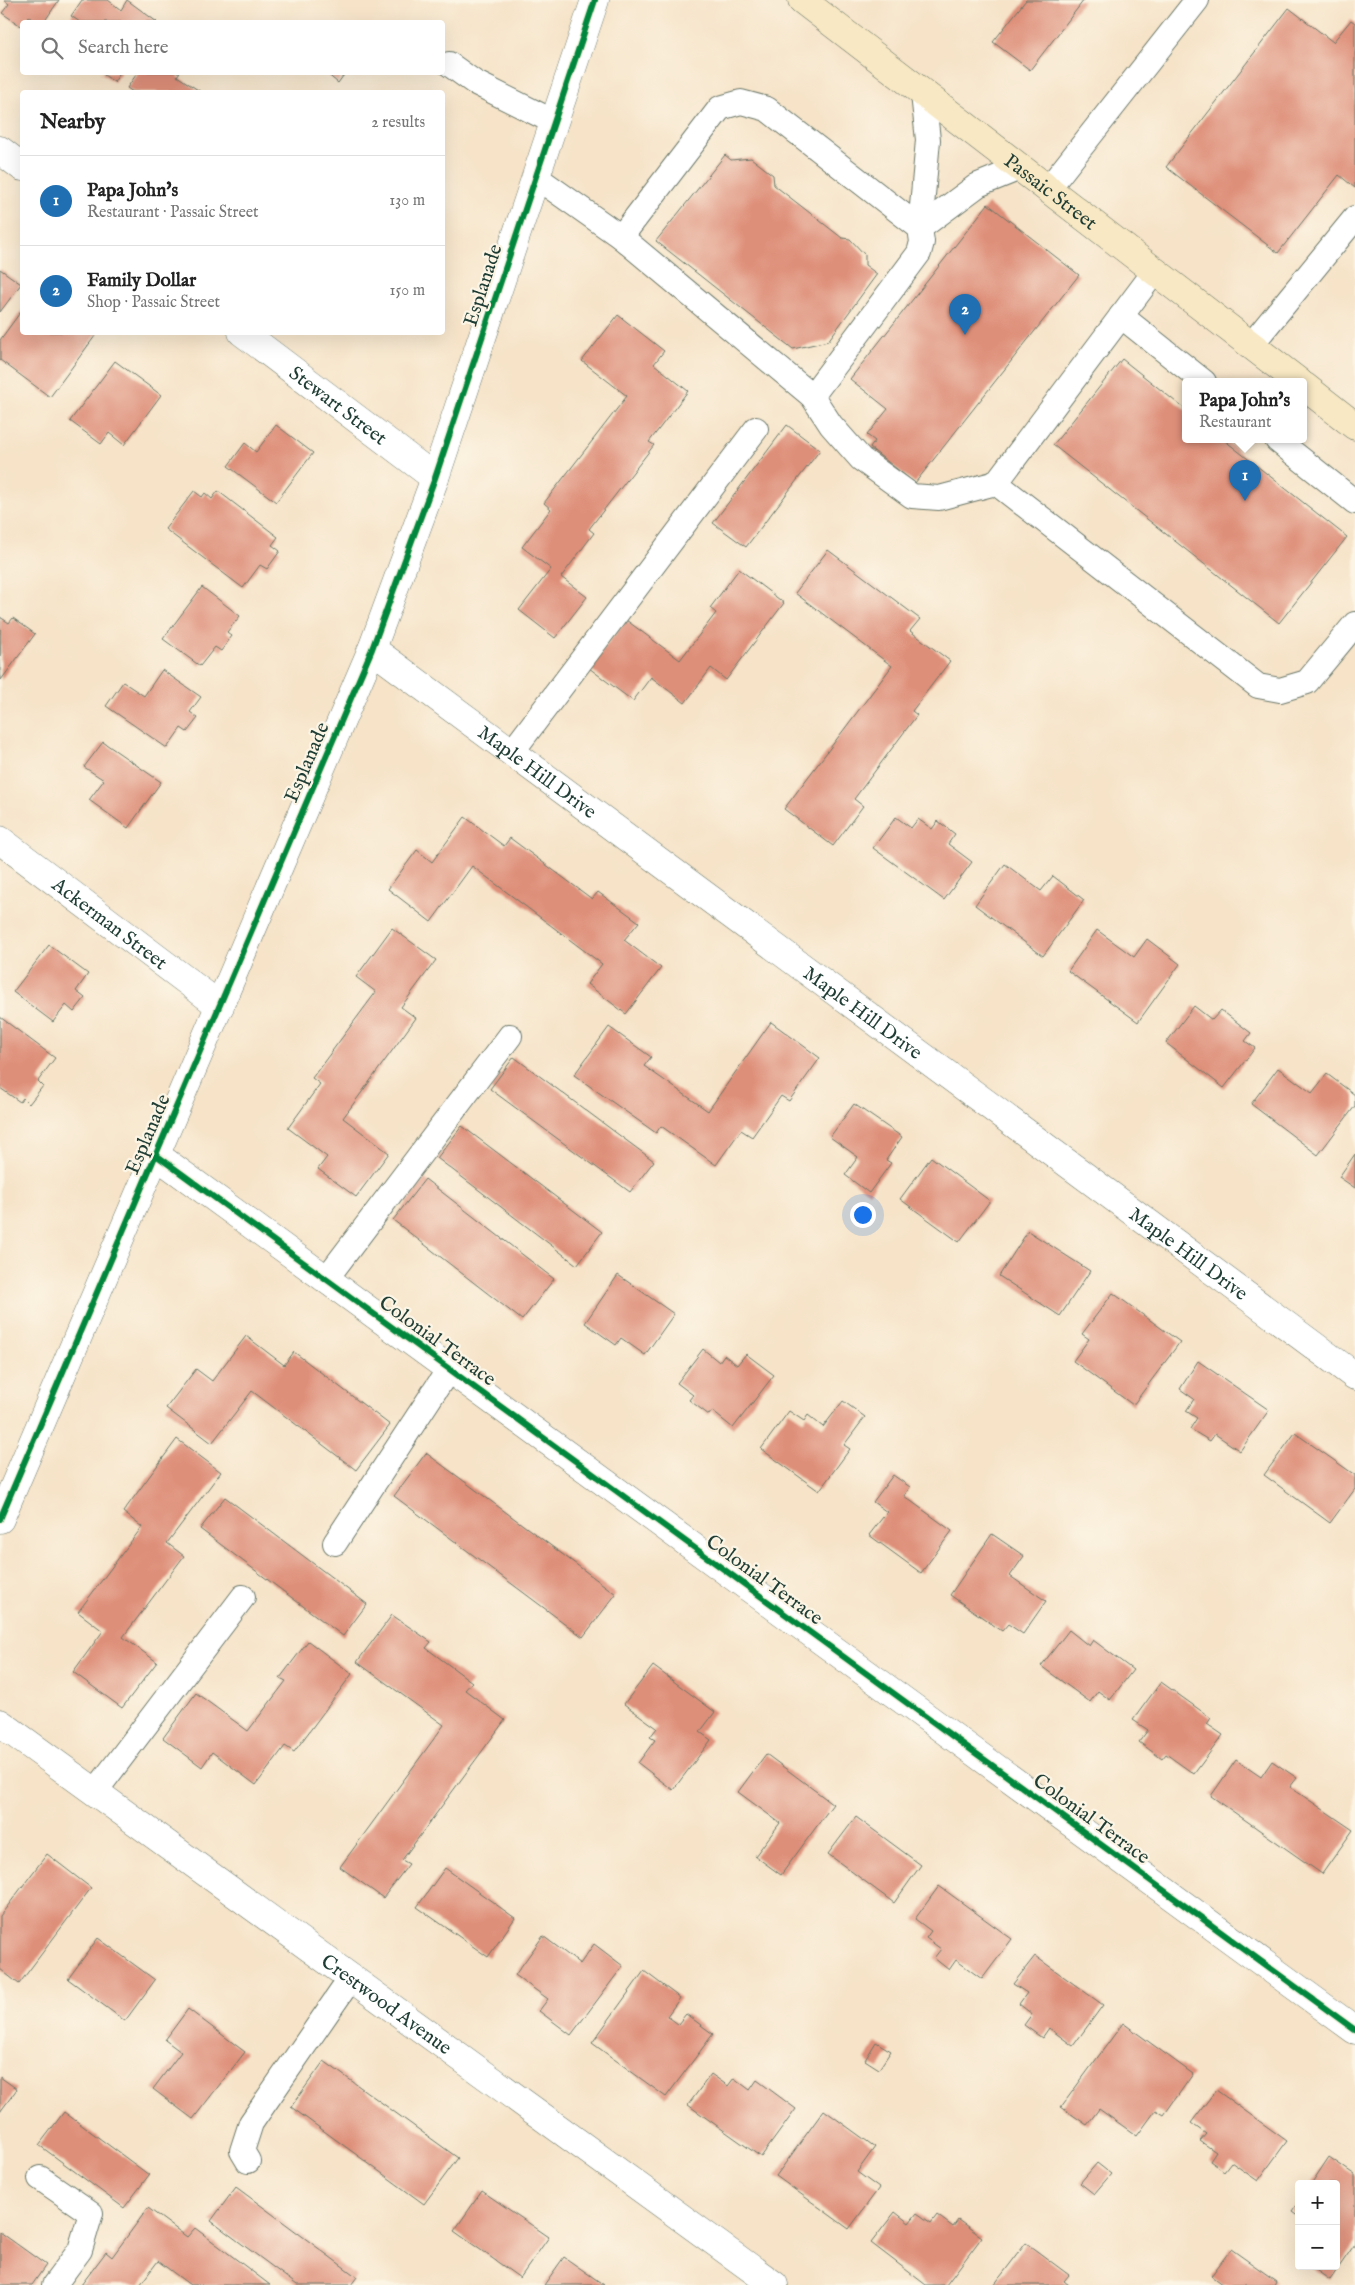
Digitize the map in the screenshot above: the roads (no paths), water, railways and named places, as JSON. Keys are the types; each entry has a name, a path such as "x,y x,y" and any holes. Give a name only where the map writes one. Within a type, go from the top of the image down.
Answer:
{"main road":[{"name":"Passaic Street","path":"802,0 1293,378"},
{"path":"1307,388 1355,426"}],"street":[{"name":"Esplanade","path":"0,1519 372,648 435,478 595,0"},
{"path":"0,150 20,165"},
{"name":"Stewart Street","path":"246,335 435,478"},
{"name":"Maple Hill Drive","path":"372,648 1355,1376"},
{"name":"Ackerman Street","path":"0,840 220,1006"},
{"name":"Colonial Terrace","path":"156,1155 1355,2030"},
{"name":"Crestwood Avenue","path":"0,1723 774,2285"}],"lane":[{"path":"1048,190 1197,0"},
{"path":"449,64 474,82 554,122"},
{"path":"812,396 919,254 922,242 920,228 928,140 924,94"},
{"path":"621,237 720,108 742,102 767,109 920,228"},
{"path":"920,228 978,186 1020,168"},
{"path":"536,177 621,237 812,396 831,425 861,459 912,496 939,498 996,483 1155,271"},
{"path":"1250,345 1355,218"},
{"path":"1121,316 1199,378"},
{"path":"512,752 756,429"},
{"path":"1281,443 1355,502"},
{"path":"996,483 1258,686 1280,690 1307,682 1355,624"},
{"path":"326,1279 510,1036"},
{"path":"335,1542 449,1369"},
{"path":"96,1792 242,1597"},
{"path":"248,2162 242,2152 251,2123 351,1978"},
{"path":"40,2178 91,2213 80,2250 54,2285"}],"place":[{"name":"Family Dollar","path":"965,335"},
{"name":"Papa John's","path":"1245,501"}]}
